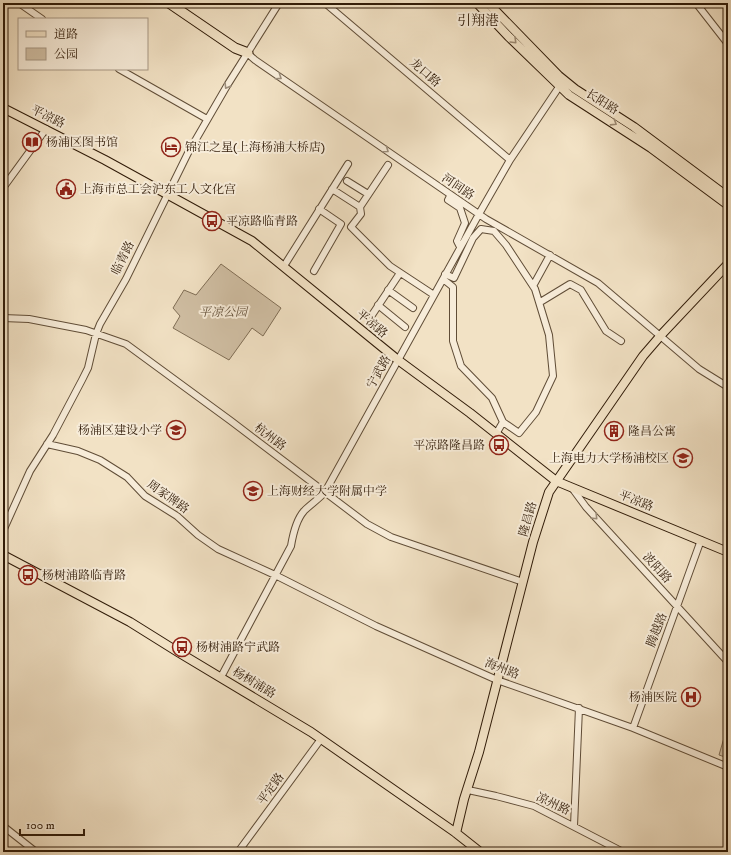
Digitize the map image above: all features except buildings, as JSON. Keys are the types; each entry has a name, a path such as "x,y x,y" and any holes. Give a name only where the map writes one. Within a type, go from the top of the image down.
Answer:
{"highway":[{"path":"169,3 235,48 248,53"}],"main road":[{"name":"长阳路","path":"477,3 562,83 634,127 728,197"},
{"name":"长阳路","path":"488,3 582,104 651,148 728,205"},
{"name":"平凉路","path":"3,108 252,241 398,360 470,413 556,481 728,552"},
{"name":"隆昌路","path":"456,833 464,799 479,752 533,542 548,495 556,481 643,356 728,264"},
{"name":"杨树浦路","path":"3,555 130,622 321,739 456,833 480,852"}],"street":[{"path":"19,3 41,18"},
{"name":"河间路","path":"176,3 450,196 486,219 598,283 699,369 728,387"},
{"name":"临青路","path":"3,531 30,471 47,444 82,380 89,364 96,334 168,195 188,153 207,119 279,3"},
{"name":"龙口路","path":"325,3 510,160"},
{"path":"696,3 728,44"},
{"path":"121,70 207,119"},
{"name":"宁武路","path":"221,677 290,546 299,518 304,511 325,492 460,247 510,160 562,83"},
{"path":"3,188 46,130"},
{"path":"284,266 348,164"},
{"path":"388,165 360,207 361,214 351,227 390,266 434,295"},
{"path":"347,180 368,194"},
{"path":"332,189 360,207"},
{"path":"450,196 448,200 460,208 465,222 457,241 460,247"},
{"path":"314,271 341,224 319,209"},
{"path":"481,229 494,231 506,244 533,286 549,335 554,376 536,412 520,433 503,422 492,398 461,366 453,341 453,287 444,276 454,278 473,238 481,229"},
{"path":"533,286 550,255"},
{"path":"372,315 400,273"},
{"path":"542,301 570,284 582,290 606,331 621,341"},
{"path":"388,290 413,308"},
{"path":"378,305 405,327"},
{"name":"杭州路","path":"3,318 29,318 86,330 126,344 367,524 392,537 523,582"},
{"path":"496,434 503,422"},
{"name":"周家牌路","path":"47,444 78,451 100,460 127,477 145,496 177,516 198,535 218,549 275,575"},
{"name":"波阳路","path":"570,487 586,507 728,662"},
{"name":"腾越路","path":"634,728 701,540"},
{"name":"海州路","path":"275,575 370,623 497,680 634,728 728,766"},
{"path":"574,826 579,708"},
{"name":"平定路","path":"238,852 321,739"},
{"name":"凉州路","path":"468,790 527,804 574,826 623,852"},
{"path":"3,826 36,852"}],"green space":[{"name":"平凉公园","path":"221,264 281,308 263,336 252,328 229,360 173,328 180,316 173,308 184,290 196,295"},
{"path":"728,724 728,758 719,755"}],"place":[{"name":"杨浦区图书馆","path":"32,142"},
{"name":"锦江之星(上海杨浦大桥店)","path":"171,147"},
{"name":"上海市总工会沪东工人文化宫","path":"66,189"},
{"name":"平凉路临青路","path":"212,221"},
{"name":"杨浦区建设小学","path":"176,430"},
{"name":"隆昌公寓","path":"614,431"},
{"name":"平凉路隆昌路","path":"499,445"},
{"name":"上海电力大学杨浦校区","path":"683,458"},
{"name":"上海财经大学附属中学","path":"253,491"},
{"name":"杨树浦路临青路","path":"28,575"},
{"name":"杨树浦路宁武路","path":"182,647"},
{"name":"杨浦医院","path":"691,697"}],"district":[{"name":"引翔港","path":"478,21"}]}
